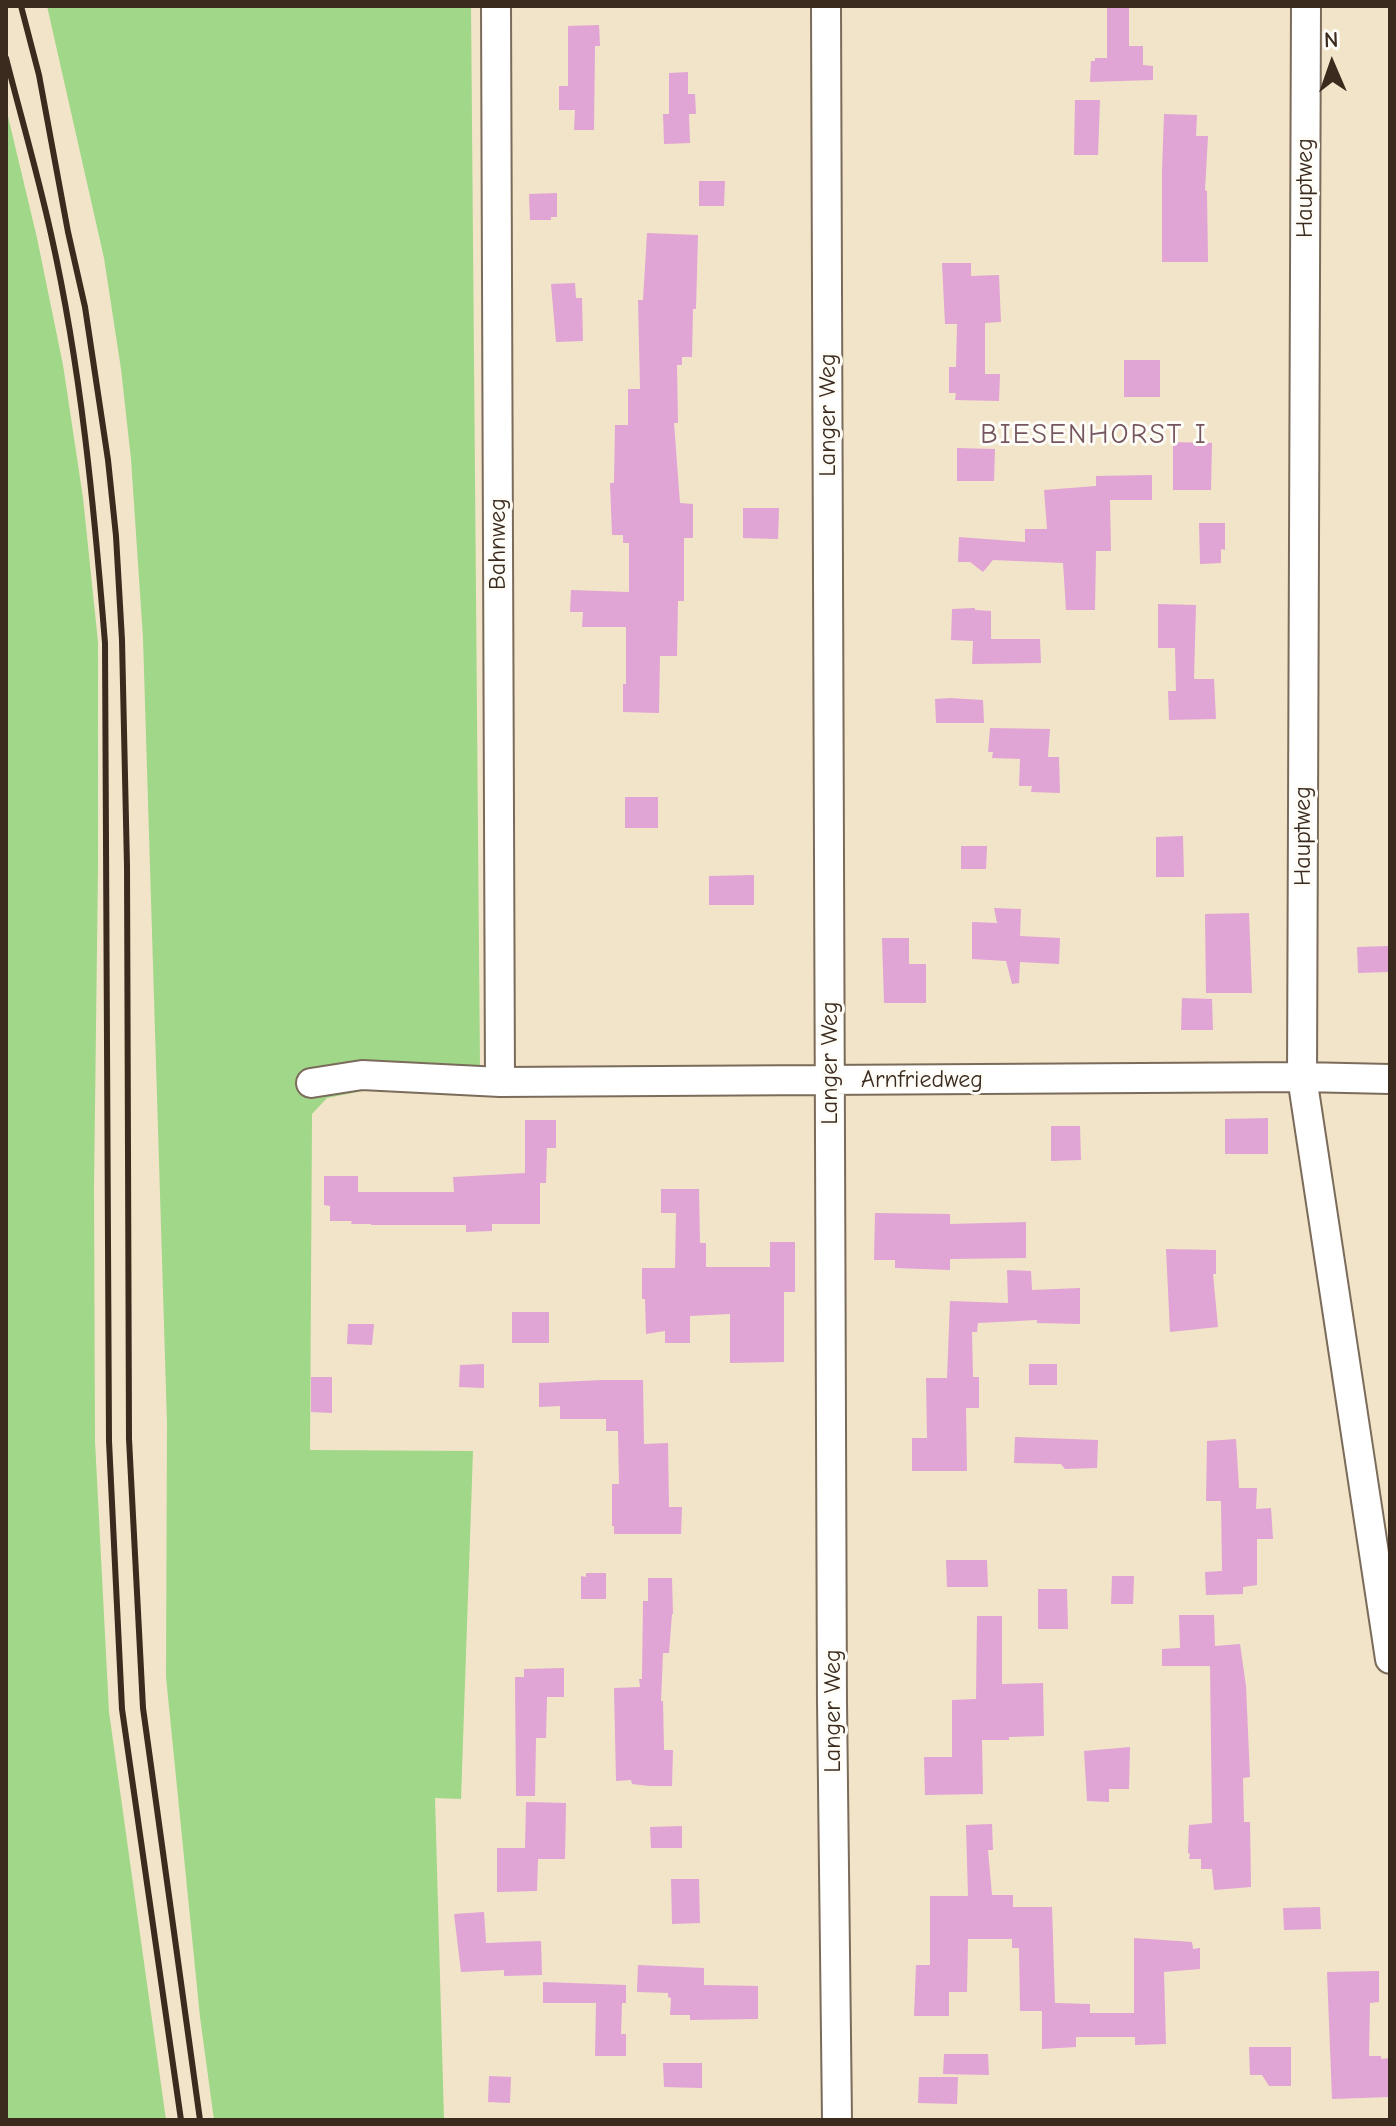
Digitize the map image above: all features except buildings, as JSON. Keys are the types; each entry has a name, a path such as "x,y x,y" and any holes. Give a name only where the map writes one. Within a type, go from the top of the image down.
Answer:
{"street":[{"name":"Bahnweg","path":"496,6 500,1082"},
{"name":"Langer Weg","path":"826,6 832,1702 837,2120"},
{"name":"Hauptweg","path":"1306,6 1302,1077 1390,1659"},
{"name":"Arnfriedweg","path":"311,1083 362,1075 500,1082 1390,1079"}],"green space":[{"path":"47,6 471,6 480,1068 327,1098 312,1114 310,1450 473,1451 461,1799 435,1798 444,2120 214,2120 200,2017 166,1677 167,1423 143,638 131,459 104,258"},
{"path":"6,108 63,365 83,498 98,642 95,1441 109,1712 166,2120 6,2120"}],"railway":[{"path":"21,6 39,75 85,307 116,536 122,640 127,866 129,1439 143,1708 200,2120"},
{"path":"6,58 46,212 71,335 101,592 105,643 109,1441 122,1709 181,2120"}],"district":[{"name":"BIESENHORST I","path":"1094,435"}]}
